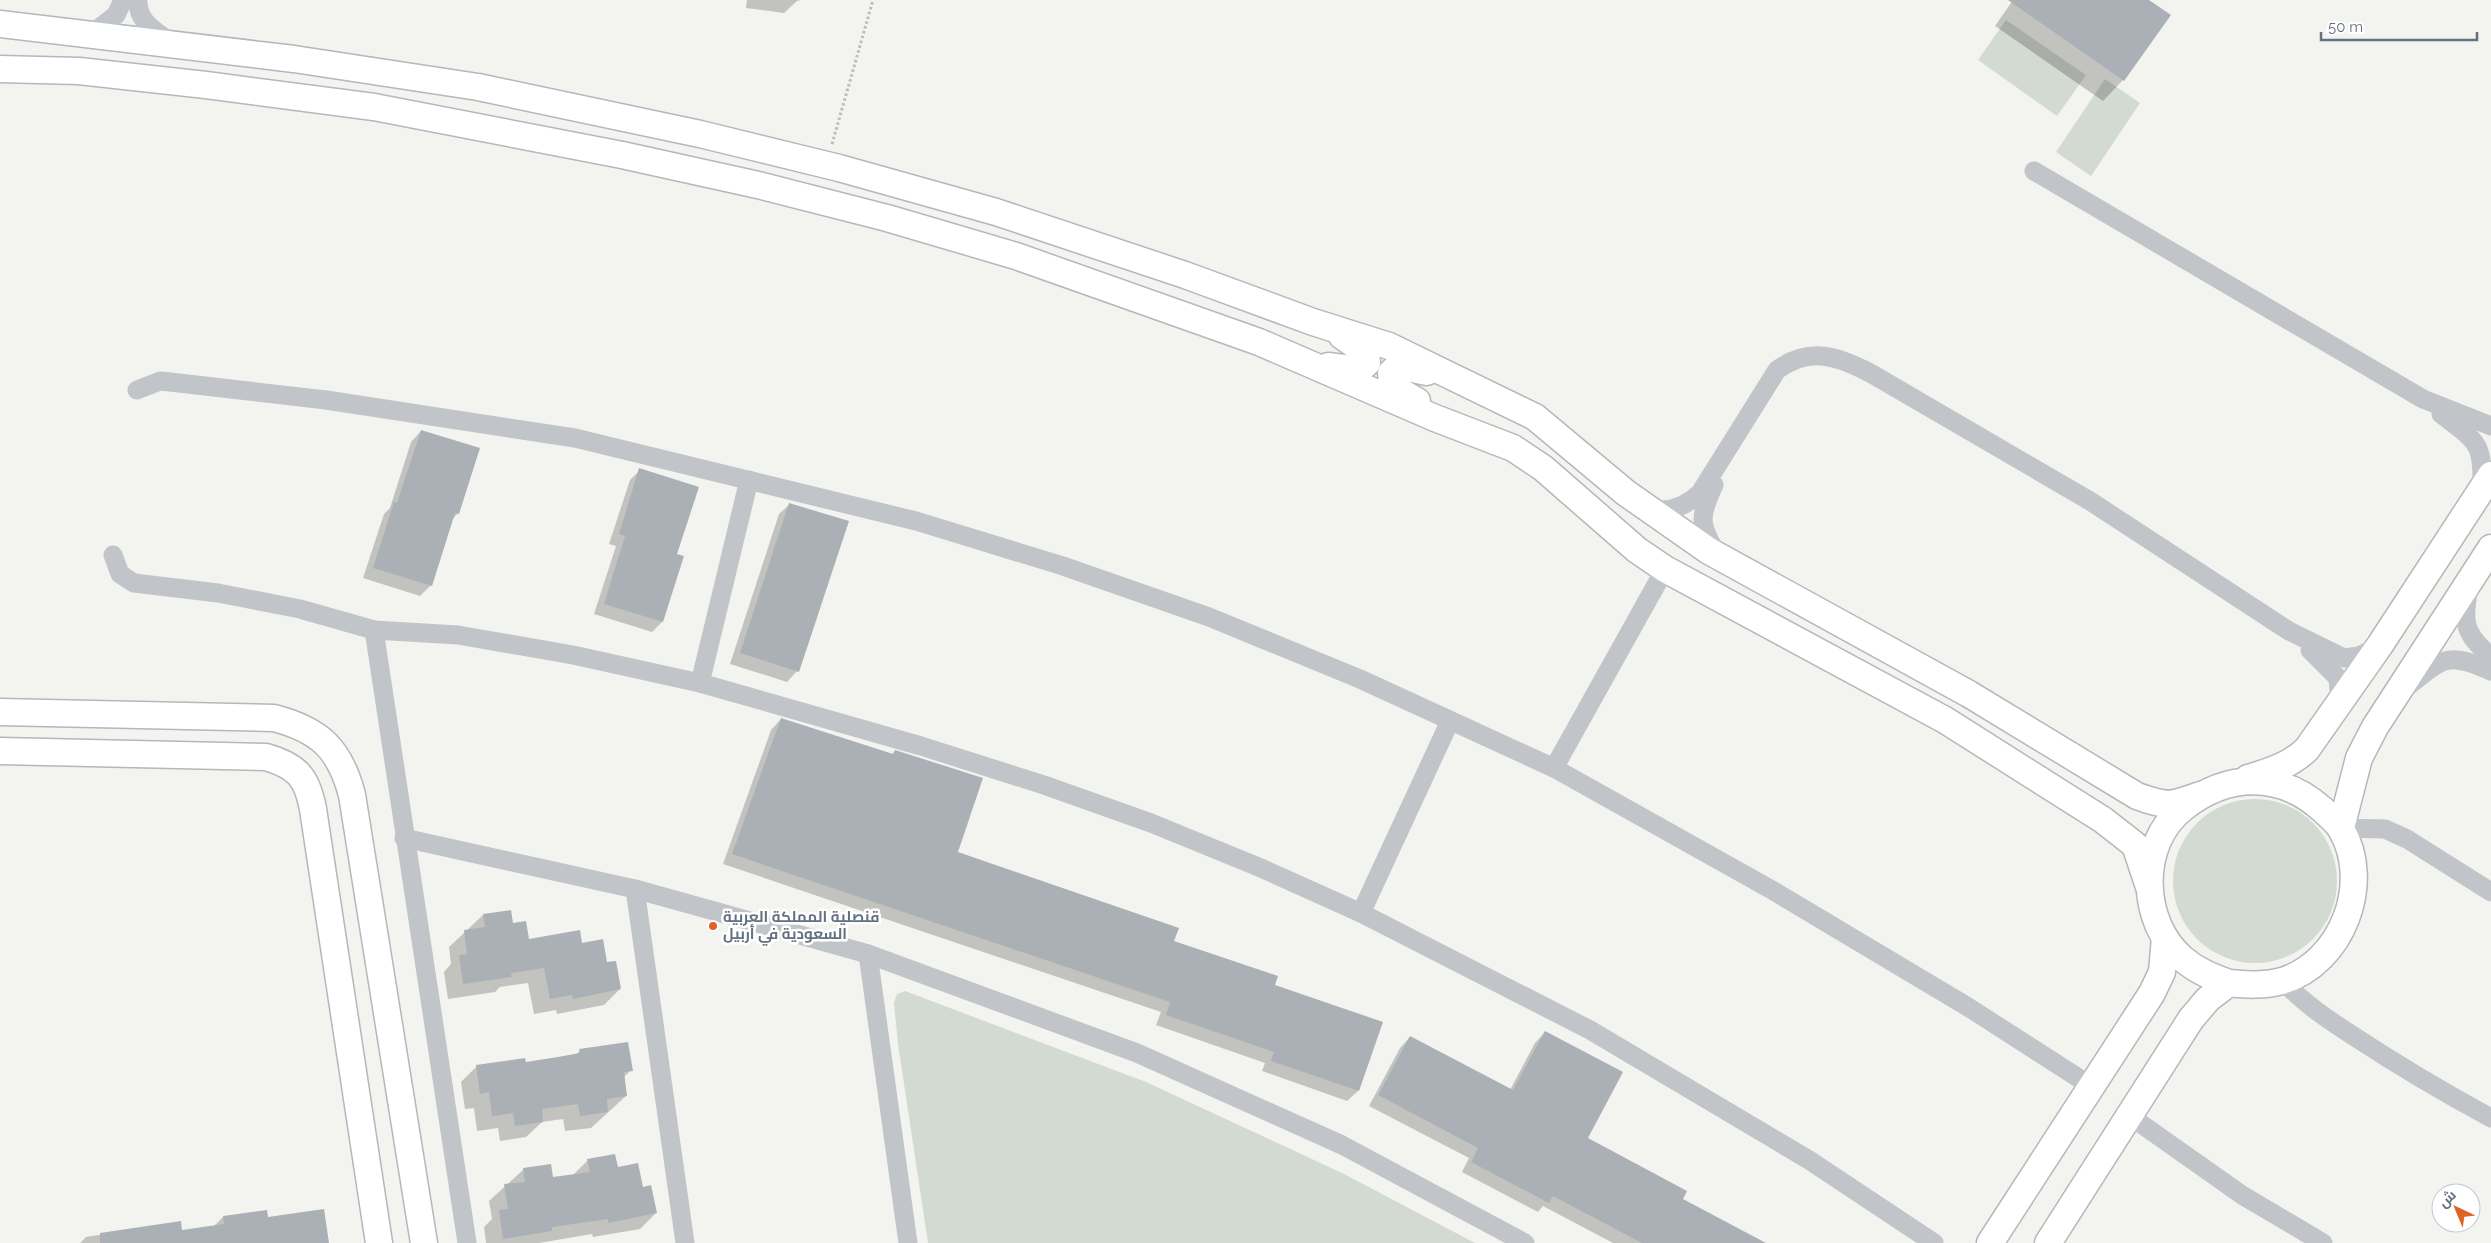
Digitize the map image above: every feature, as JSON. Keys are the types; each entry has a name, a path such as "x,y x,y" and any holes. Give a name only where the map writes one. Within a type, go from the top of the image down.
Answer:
{"street":[{"path":"89,36 116,15 123,0"},
{"path":"138,0 138,8 145,23 173,44"},
{"path":"0,24 294,59 478,87 645,121 826,164 1031,223 1325,326 1389,346 1476,387 1535,418 1644,507 1720,557 1969,694 2137,796 2161,805 2177,803 2227,784 2258,775 2298,758 2307,749 2380,645 2486,482 2480,452 2476,441 2423,399 2034,171"},
{"path":"0,29 29,28"},
{"path":"7,68 79,71 374,107 622,155 758,185 887,218 1016,256 1191,316 1513,448 1543,468 1637,550 1665,569 1945,720 2103,820 2135,845 2149,887 2154,913 2165,938 2182,959 2197,969 2229,984 2256,985 2283,980 2308,968 2330,949 2345,925 2353,898 2353,870 2349,846 2341,828 2310,799 2284,786 2255,781 2227,784"},
{"path":"1305,362 1358,370 1366,363 1366,353 1325,326"},
{"path":"1644,507 1665,510 1684,506 1700,492 1777,370 1789,361 1808,354 1848,361 2090,501 2289,631 2344,658 2359,656 2380,645"},
{"path":"1461,428 1396,388 1391,379 1391,373 1398,366 1404,366 1476,387"},
{"path":"137,390 160,381 326,400 575,438 916,521 1063,566 1209,617 1360,679 1554,768 1772,890 1968,1007 2091,1086"},
{"path":"2423,399 2491,426"},
{"path":"1720,557 1706,537 1702,523 1702,514 1734,440"},
{"path":"700,683 749,480"},
{"path":"2341,828 2359,758 2375,727 2491,548"},
{"path":"113,555 120,574 134,583 218,593 300,608 374,630 468,637 573,655 700,683 921,746 1044,784 1152,823 1261,868 1361,913 1590,1030 1801,1155 1934,1243"},
{"path":"1554,768 1665,569"},
{"path":"2472,578 2465,619 2467,630 2473,640 2491,657"},
{"path":"374,630 404,838 467,1243"},
{"path":"2289,631 2335,673 2339,683 2340,703"},
{"path":"2394,697 2433,667 2447,660 2464,659 2491,671"},
{"path":"0,712 274,718 291,722 310,732 334,753 345,770 352,795 424,1243"},
{"path":"1361,913 1450,721"},
{"path":"0,751 266,757 285,763 297,771 306,783 314,809 379,1243"},
{"path":"2149,887 2152,859 2162,834 2178,812 2200,795"},
{"path":"2341,828 2385,829 2407,839 2491,892"},
{"path":"404,838 635,889 868,954 1146,1057 1342,1145 1525,1243"},
{"path":"635,889 685,1243"},
{"path":"1990,1243 2152,993 2162,972 2165,938"},
{"path":"868,954 908,1243"},
{"path":"2283,980 2300,999 2320,1014 2432,1086 2491,1118"},
{"path":"2048,1243 2191,1019 2208,999 2229,984"},
{"path":"2130,1116 2242,1195 2324,1243"}],"path":[{"path":"826,164 873,0"}],"shaded area":[{"path":"2006,20 2086,75 2057,116 1978,60"},
{"path":"2105,79 2140,103 2091,176 2056,152"},
{"path":"2255,799 2279,803 2300,813 2313,823 2323,836 2333,857 2337,881 2333,905 2323,926 2313,939 2300,949 2279,959 2255,963 2231,959 2210,949 2197,939 2187,926 2177,905 2173,881 2177,857 2187,836 2197,823 2210,813 2231,803"},
{"path":"905,991 1146,1082 1344,1174 1475,1243 928,1243 898,1044 894,1003 897,994"}],"building":[{"path":"2008,0 2149,0 2171,15 2124,81"},
{"path":"421,430 480,448 459,514 455,513 432,586 373,568 394,502 397,503"},
{"path":"639,468 699,487 677,554 684,556 663,622 604,604 625,536 619,534"},
{"path":"789,503 849,521 799,672 740,653"},
{"path":"781,718 893,754 895,750 983,778 958,852 1179,928 1174,941 1278,976 1275,985 1383,1022 1359,1091 1271,1061 1274,1052 1166,1015 1170,1002 732,854"},
{"path":"511,910 513,923 526,921 529,939 580,930 582,943 603,939 607,962 616,961 621,989 573,999 572,995 550,999 544,968 511,973 512,977 463,984 459,955 467,954 464,930 485,927 483,914"},
{"path":"1545,1031 1623,1072 1588,1138 1687,1191 1683,1199 1766,1243 1642,1243 1553,1196 1549,1203 1471,1162 1478,1148 1378,1095 1410,1036 1513,1090"},
{"path":"628,1042 633,1071 624,1072 627,1096 607,1099 608,1112 580,1116 578,1104 542,1109 543,1122 515,1126 513,1113 492,1116 489,1092 480,1094 476,1065 525,1058 526,1062 580,1053 579,1049"},
{"path":"615,1154 618,1167 638,1163 643,1187 651,1185 657,1213 608,1223 608,1219 552,1227 552,1231 503,1239 499,1210 508,1209 504,1184 525,1182 523,1168 551,1164 553,1177 590,1172 587,1159"},
{"path":"324,1209 329,1243 100,1243 100,1233 181,1221 182,1230 224,1224 223,1216 267,1210 268,1217"}],"place":[{"name":"قنصلية المملكة العربية السعودية في أربيل","path":"713,926"}]}
